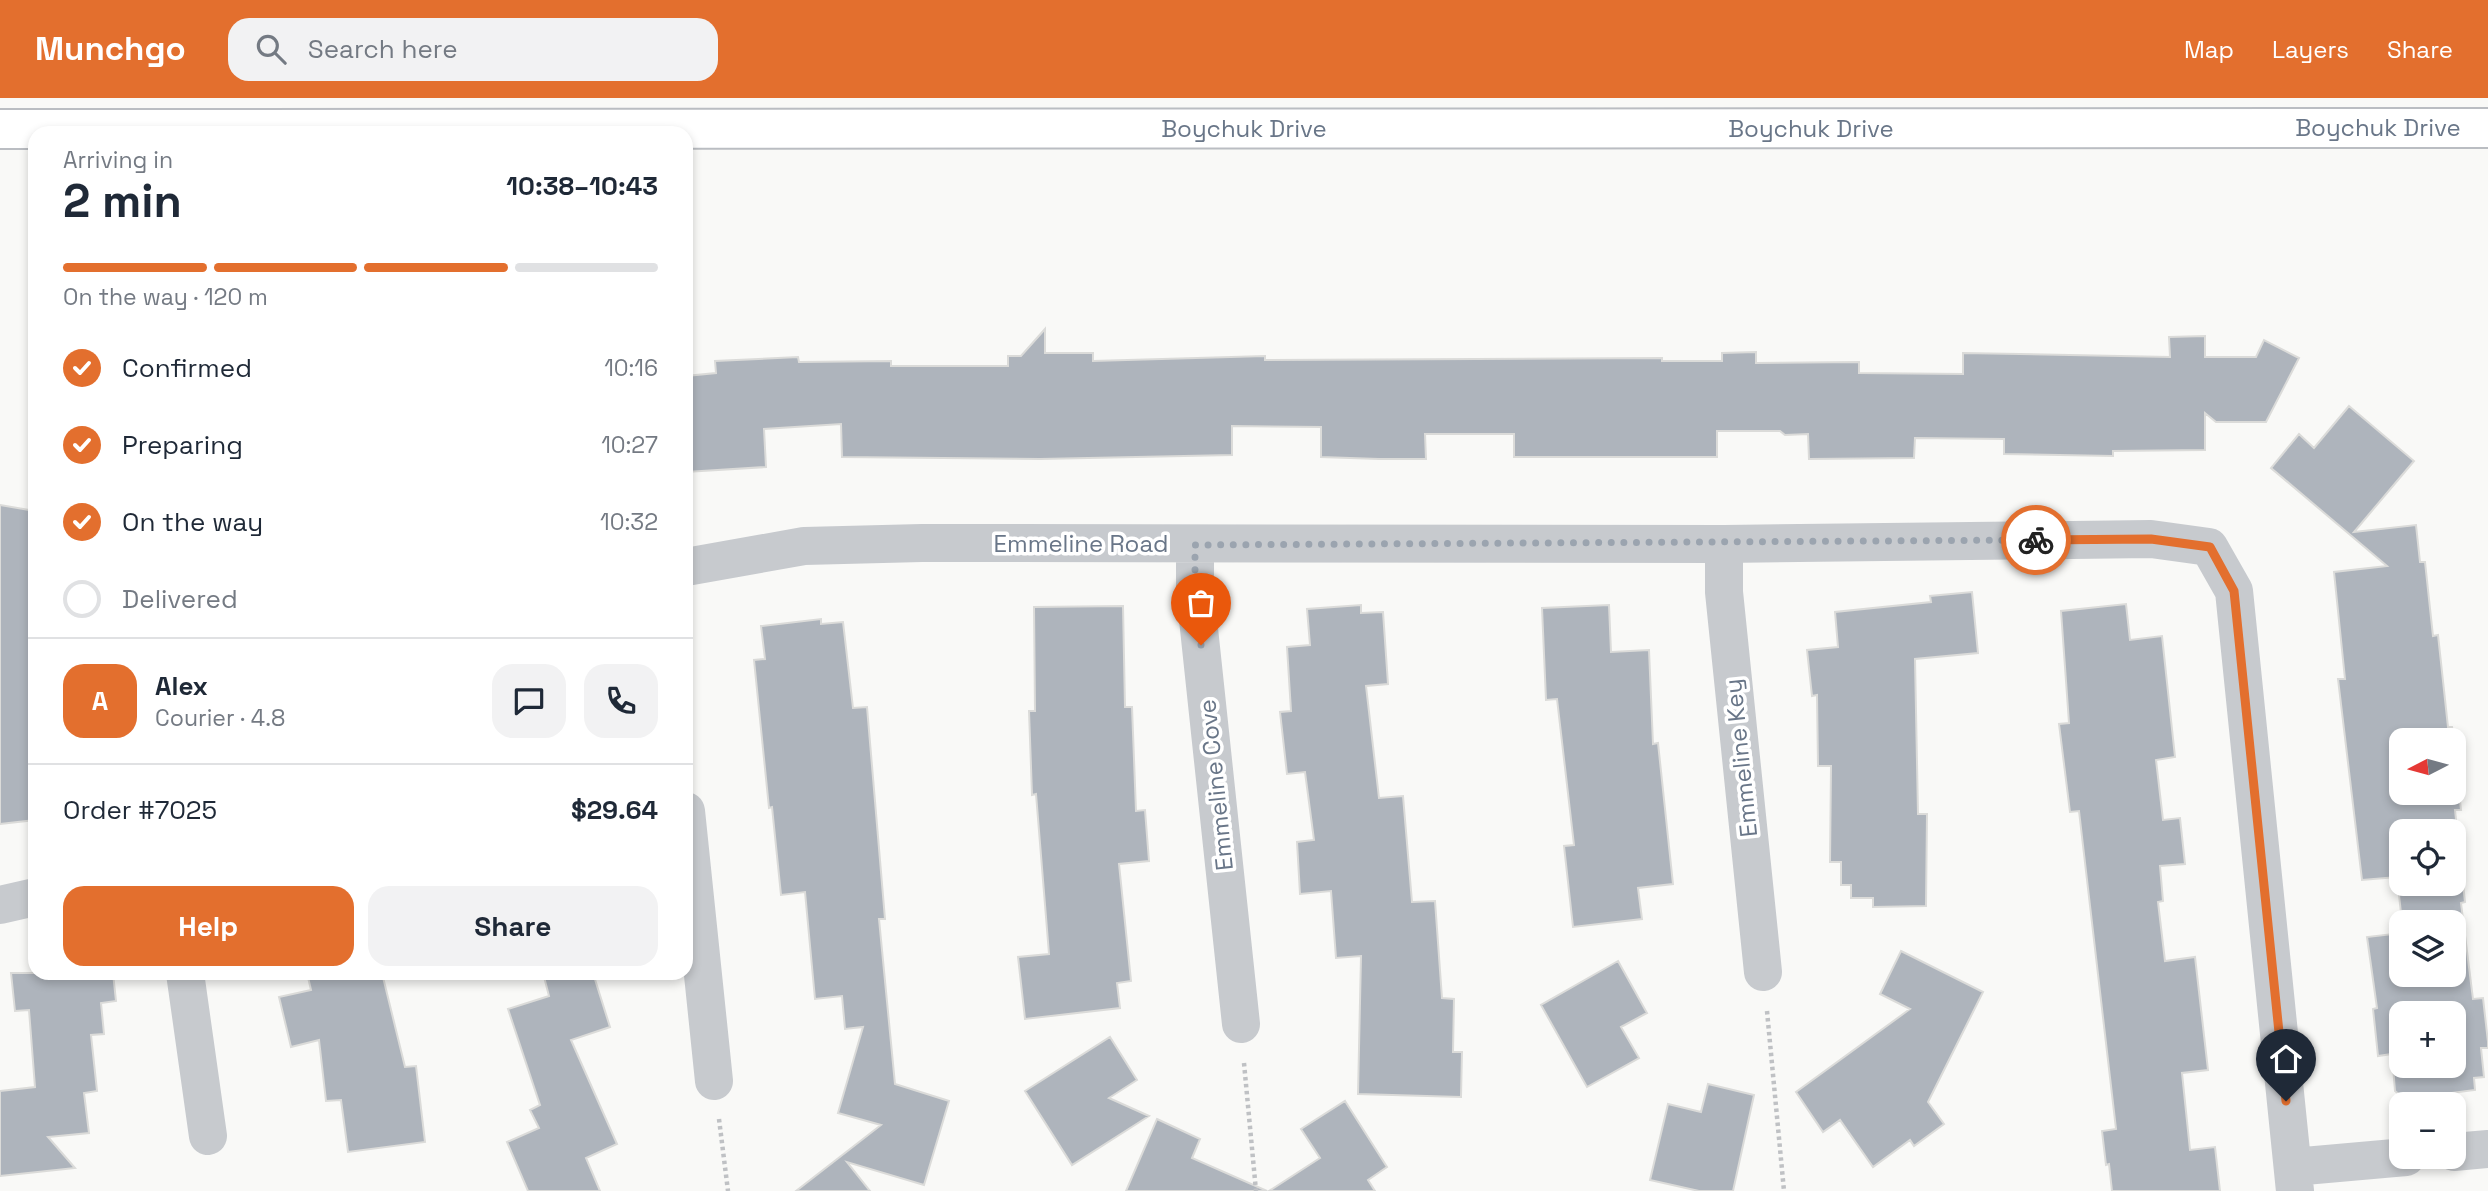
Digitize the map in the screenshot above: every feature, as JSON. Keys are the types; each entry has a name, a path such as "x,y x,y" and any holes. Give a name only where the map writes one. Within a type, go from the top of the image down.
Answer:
{"main road":[{"name":"Boychuk Drive","path":"693,129 2488,128"},
{"name":"Boychuk Drive","path":"0,129 28,129"}],"street":[{"name":"Emmeline Road","path":"693,567 804,546 1724,544 2151,539 2210,547 2234,591 2294,1179"},
{"name":"Emmeline Key","path":"1724,544 1724,592 1763,972"},
{"name":"Emmeline Cove","path":"1195,545 1195,591 1241,1024"},
{"path":"693,879 714,1082"},
{"path":"0,905 28,899"},
{"path":"186,980 208,1136"},
{"path":"2466,1151 2488,1149"},
{"path":"2294,1179 2389,1160"}],"path":[{"path":"1771,1048 1784,1191"},
{"path":"1248,1103 1256,1191"},
{"path":"725,1159 728,1191"}],"building":[{"path":"1045,329 1045,353 1093,353 1093,361 1265,356 1265,360 1662,358 1662,361 1722,361 1722,353 1756,352 1756,363 1859,362 1859,373 1963,374 1963,353 2170,357 2169,337 2205,336 2205,357 2256,357 2264,340 2299,358 2266,422 2216,422 2205,413 2205,450 2113,451 2113,456 2004,454 2004,439 1915,438 1914,458 1809,459 1808,434 1717,431 1717,457 1514,457 1514,434 1425,434 1426,459 1379,459 1321,457 1321,427 1232,426 1232,455 1040,459 842,457 841,424 764,429 766,467 693,472 693,375 716,373 715,361 798,357 799,362 891,361 891,366 1008,366 1008,356 1021,356"},
{"path":"2349,406 2414,461 2354,532 2416,525 2420,562 2425,562 2433,636 2438,635 2448,727 2452,728 2389,728 2389,805 2460,805 2461,810 2455,810 2456,819 2389,819 2389,878 2362,880 2338,679 2345,679 2334,572 2387,566 2271,468 2299,434 2314,448"},
{"path":"0,505 28,510 28,821 0,824"},
{"path":"1972,592 1978,653 1915,659 1918,814 1927,814 1926,906 1873,907 1873,898 1851,898 1851,885 1841,885 1841,862 1830,862 1831,766 1818,766 1817,695 1812,696 1807,650 1838,647 1835,612 1931,602 1930,596"},
{"path":"2126,604 2130,640 2162,636 2175,757 2156,760 2163,820 2180,818 2185,864 2160,866 2163,901 2158,902 2165,961 2195,957 2208,1070 2182,1073 2190,1150 2215,1147 2220,1191 2112,1191 2109,1164 2106,1165 2102,1131 2116,1129 2079,811 2070,812 2059,724 2069,723 2061,611"},
{"path":"1361,605 1361,613 1383,612 1388,684 1366,686 1379,798 1403,796 1412,902 1435,901 1442,998 1454,999 1453,1052 1462,1052 1461,1097 1358,1094 1361,956 1336,958 1331,891 1300,894 1297,842 1314,840 1305,772 1287,774 1280,712 1291,711 1287,647 1310,645 1307,609"},
{"path":"1609,605 1611,652 1649,650 1653,744 1658,743 1673,884 1638,888 1642,919 1573,927 1564,846 1574,845 1557,699 1546,700 1542,608"},
{"path":"1123,606 1125,707 1132,707 1136,811 1145,810 1149,861 1119,864 1131,981 1117,983 1120,1008 1025,1019 1018,957 1049,954 1036,794 1032,795 1029,711 1035,711 1034,607"},
{"path":"821,619 821,624 843,622 853,708 867,707 885,919 879,919 895,1084 949,1101 924,1185 847,1162 870,1191 796,1191 881,1125 838,1113 863,1027 845,1029 842,996 815,999 805,892 781,895 772,807 769,808 754,660 765,659 761,626"},
{"path":"2399,896 2464,896 2462,910 2401,910"},
{"path":"2389,934 2389,987 2466,987 2466,943 2473,999 2483,998 2488,1042 2488,1048 2481,1048 2484,1077 2474,1078 2475,1090 2395,1091 2394,1078 2466,1078 2466,1001 2389,1001 2389,1054 2378,1056 2373,1009 2377,1008 2367,937"},
{"path":"1901,951 1983,992 1928,1102 1944,1124 1914,1146 1910,1140 1873,1167 1840,1120 1823,1132 1796,1092 1910,1009 1880,994"},
{"path":"1618,961 1647,1013 1621,1027 1639,1058 1587,1087 1541,1005"},
{"path":"11,973 28,973 28,980 114,980 116,1001 101,1003 104,1034 91,1035 97,1091 84,1093 89,1133 48,1137 75,1168 0,1176 0,1091 35,1087 29,1010 15,1011"},
{"path":"309,980 384,980 405,1067 416,1066 425,1142 348,1152 341,1100 326,1101 319,1040 291,1047 279,997 311,990"},
{"path":"545,980 595,980 610,1027 571,1040 617,1144 586,1158 600,1191 528,1191 507,1142 539,1128 530,1110 540,1105 508,1009 549,996"},
{"path":"1110,1037 1137,1080 1109,1098 1149,1116 1072,1165 1025,1091"},
{"path":"1708,1084 1754,1095 1733,1191 1699,1191 1650,1180 1668,1104 1701,1112"},
{"path":"1345,1101 1387,1167 1368,1180 1375,1191 1269,1191 1320,1158 1301,1129"},
{"path":"1157,1119 1200,1139 1192,1158 1267,1191 1126,1191"}],"way so far":[{"path":"1201,645 1195,591 1195,545 1724,544 2036,540"}],"route":[{"path":"2036,540 2151,539 2210,547 2234,591 2246,730 2286,1101"}]}
